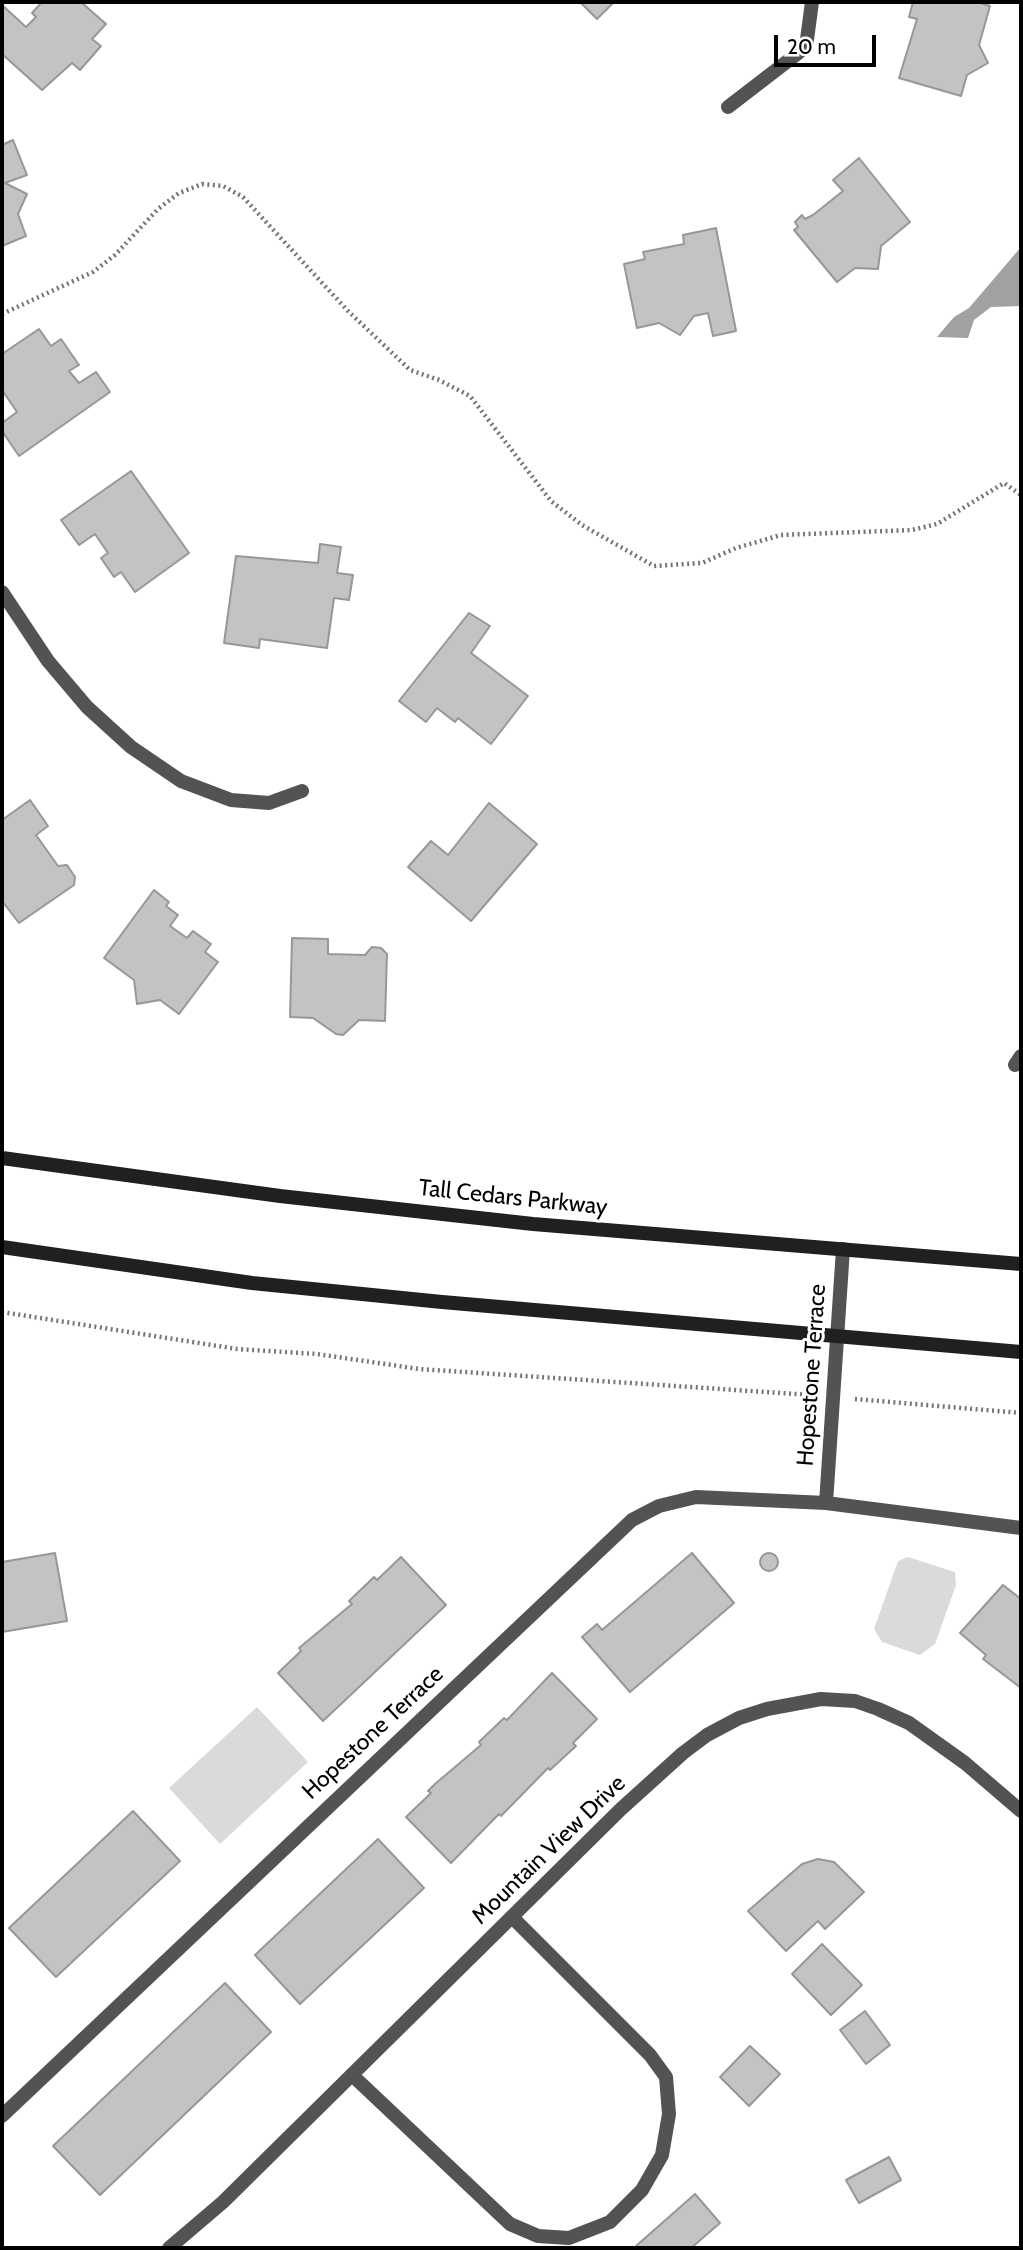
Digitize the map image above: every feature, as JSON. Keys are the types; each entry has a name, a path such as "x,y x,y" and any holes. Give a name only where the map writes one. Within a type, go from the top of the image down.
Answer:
{"main road":[{"name":"Tall Cedars Parkway","path":"2,1158 280,1196 507,1221 1021,1264"},
{"path":"2,1247 252,1283 1021,1352"}],"street":[{"path":"728,107 806,47 812,2"},
{"path":"2,592 48,661 87,707 131,747 181,781 231,800 270,803 302,792"},
{"name":"Hopestone Terrace","path":"826,1503 843,1250"},
{"name":"Hopestone Terrace","path":"2,2116 632,1520 659,1506 696,1497 826,1503 1021,1528"},
{"name":"Mountain View Drive","path":"169,2248 223,2203 512,1917 683,1753 728,1723 767,1709 821,1699 855,1701 909,1723 965,1763 1021,1811"},
{"path":"352,2075 510,2224 538,2236 569,2238 610,2222 642,2190 662,2155 669,2115 666,2077 650,2055 512,1917"}],"path":[{"path":"2,314 93,272 115,256 158,209 179,193 202,184 223,186 243,197 348,311 410,370 439,380 470,396 551,501 582,525 653,566 702,563 736,548 781,536 912,530 937,524 969,508 1004,483 1021,495"},
{"path":"2,1312 237,1349 317,1354 419,1369 833,1397 1021,1413"}],"shaded area":[{"path":"1021,247 1021,306 991,307 974,320 968,338 937,337 954,317 969,308"},
{"path":"908,1557 955,1572 956,1585 935,1644 920,1655 882,1642 874,1629 898,1561"},
{"path":"257,1707 308,1762 220,1844 169,1788"}],"building":[{"path":"42,2 81,2 106,24 92,39 101,46 80,70 72,63 42,90 2,54 2,5 26,27 36,17 32,13"},
{"path":"580,2 614,2 597,19"},
{"path":"913,2 977,2 990,6 979,45 988,63 967,75 961,96 899,78 917,19 909,17"},
{"path":"13,140 27,175 5,183 27,194 18,214 26,236 2,246 2,145"},
{"path":"859,158 910,222 881,246 878,269 855,268 837,282 794,230 798,227 795,222 802,215 805,219 813,215 843,191 833,180"},
{"path":"716,228 736,331 713,336 708,313 694,316 680,335 659,323 637,328 624,264 645,259 643,252 684,244 683,235"},
{"path":"39,329 51,346 61,339 79,365 69,371 79,383 96,372 110,392 19,456 2,431 2,423 17,412 2,390 2,354"},
{"path":"131,471 189,553 135,592 121,572 114,577 101,558 108,553 95,534 79,545 61,520"},
{"path":"320,544 341,547 337,573 353,575 349,600 334,598 327,648 260,639 259,648 224,643 236,556 318,563"},
{"path":"469,613 490,626 471,653 528,696 491,744 458,718 455,722 437,708 426,722 399,701"},
{"path":"30,800 48,826 36,835 58,866 67,865 75,877 74,885 19,923 2,901 2,820"},
{"path":"489,803 537,844 471,921 408,867 431,841 448,855"},
{"path":"154,890 169,902 166,906 178,915 170,926 187,938 193,931 211,944 205,952 218,962 179,1014 160,1000 137,1004 134,980 104,958"},
{"path":"292,938 328,939 328,954 365,955 372,947 381,948 387,954 385,1021 359,1020 343,1035 336,1034 313,1018 290,1017"},
{"path":"55,1553 67,1621 2,1632 2,1562"},
{"path":"692,1553 734,1603 630,1692 582,1637 597,1624 602,1630"},
{"path":"769,1553 775,1556 778,1562 775,1568 769,1571 763,1568 760,1562 763,1556"},
{"path":"401,1557 446,1605 323,1721 278,1673 301,1651 299,1648 352,1604 349,1601 374,1577 377,1580"},
{"path":"1003,1585 1021,1599 1021,1688 983,1659 986,1655 960,1633"},
{"path":"552,1673 597,1719 573,1743 576,1746 550,1770 548,1768 451,1863 406,1817 431,1793 428,1791 435,1784 481,1745 479,1742 504,1718 507,1720"},
{"path":"133,1811 180,1861 56,1977 9,1928"},
{"path":"378,1839 424,1888 300,2004 255,1955"},
{"path":"818,1859 834,1862 864,1892 825,1929 818,1921 786,1951 748,1911 802,1864"},
{"path":"822,1944 862,1985 831,2015 792,1974"},
{"path":"225,1983 271,2032 100,2195 53,2146"},
{"path":"865,2011 890,2045 866,2064 840,2030"},
{"path":"750,2046 780,2074 749,2106 720,2077"},
{"path":"889,2157 901,2180 859,2203 846,2180"},
{"path":"695,2194 720,2223 691,2248 636,2246"}]}
